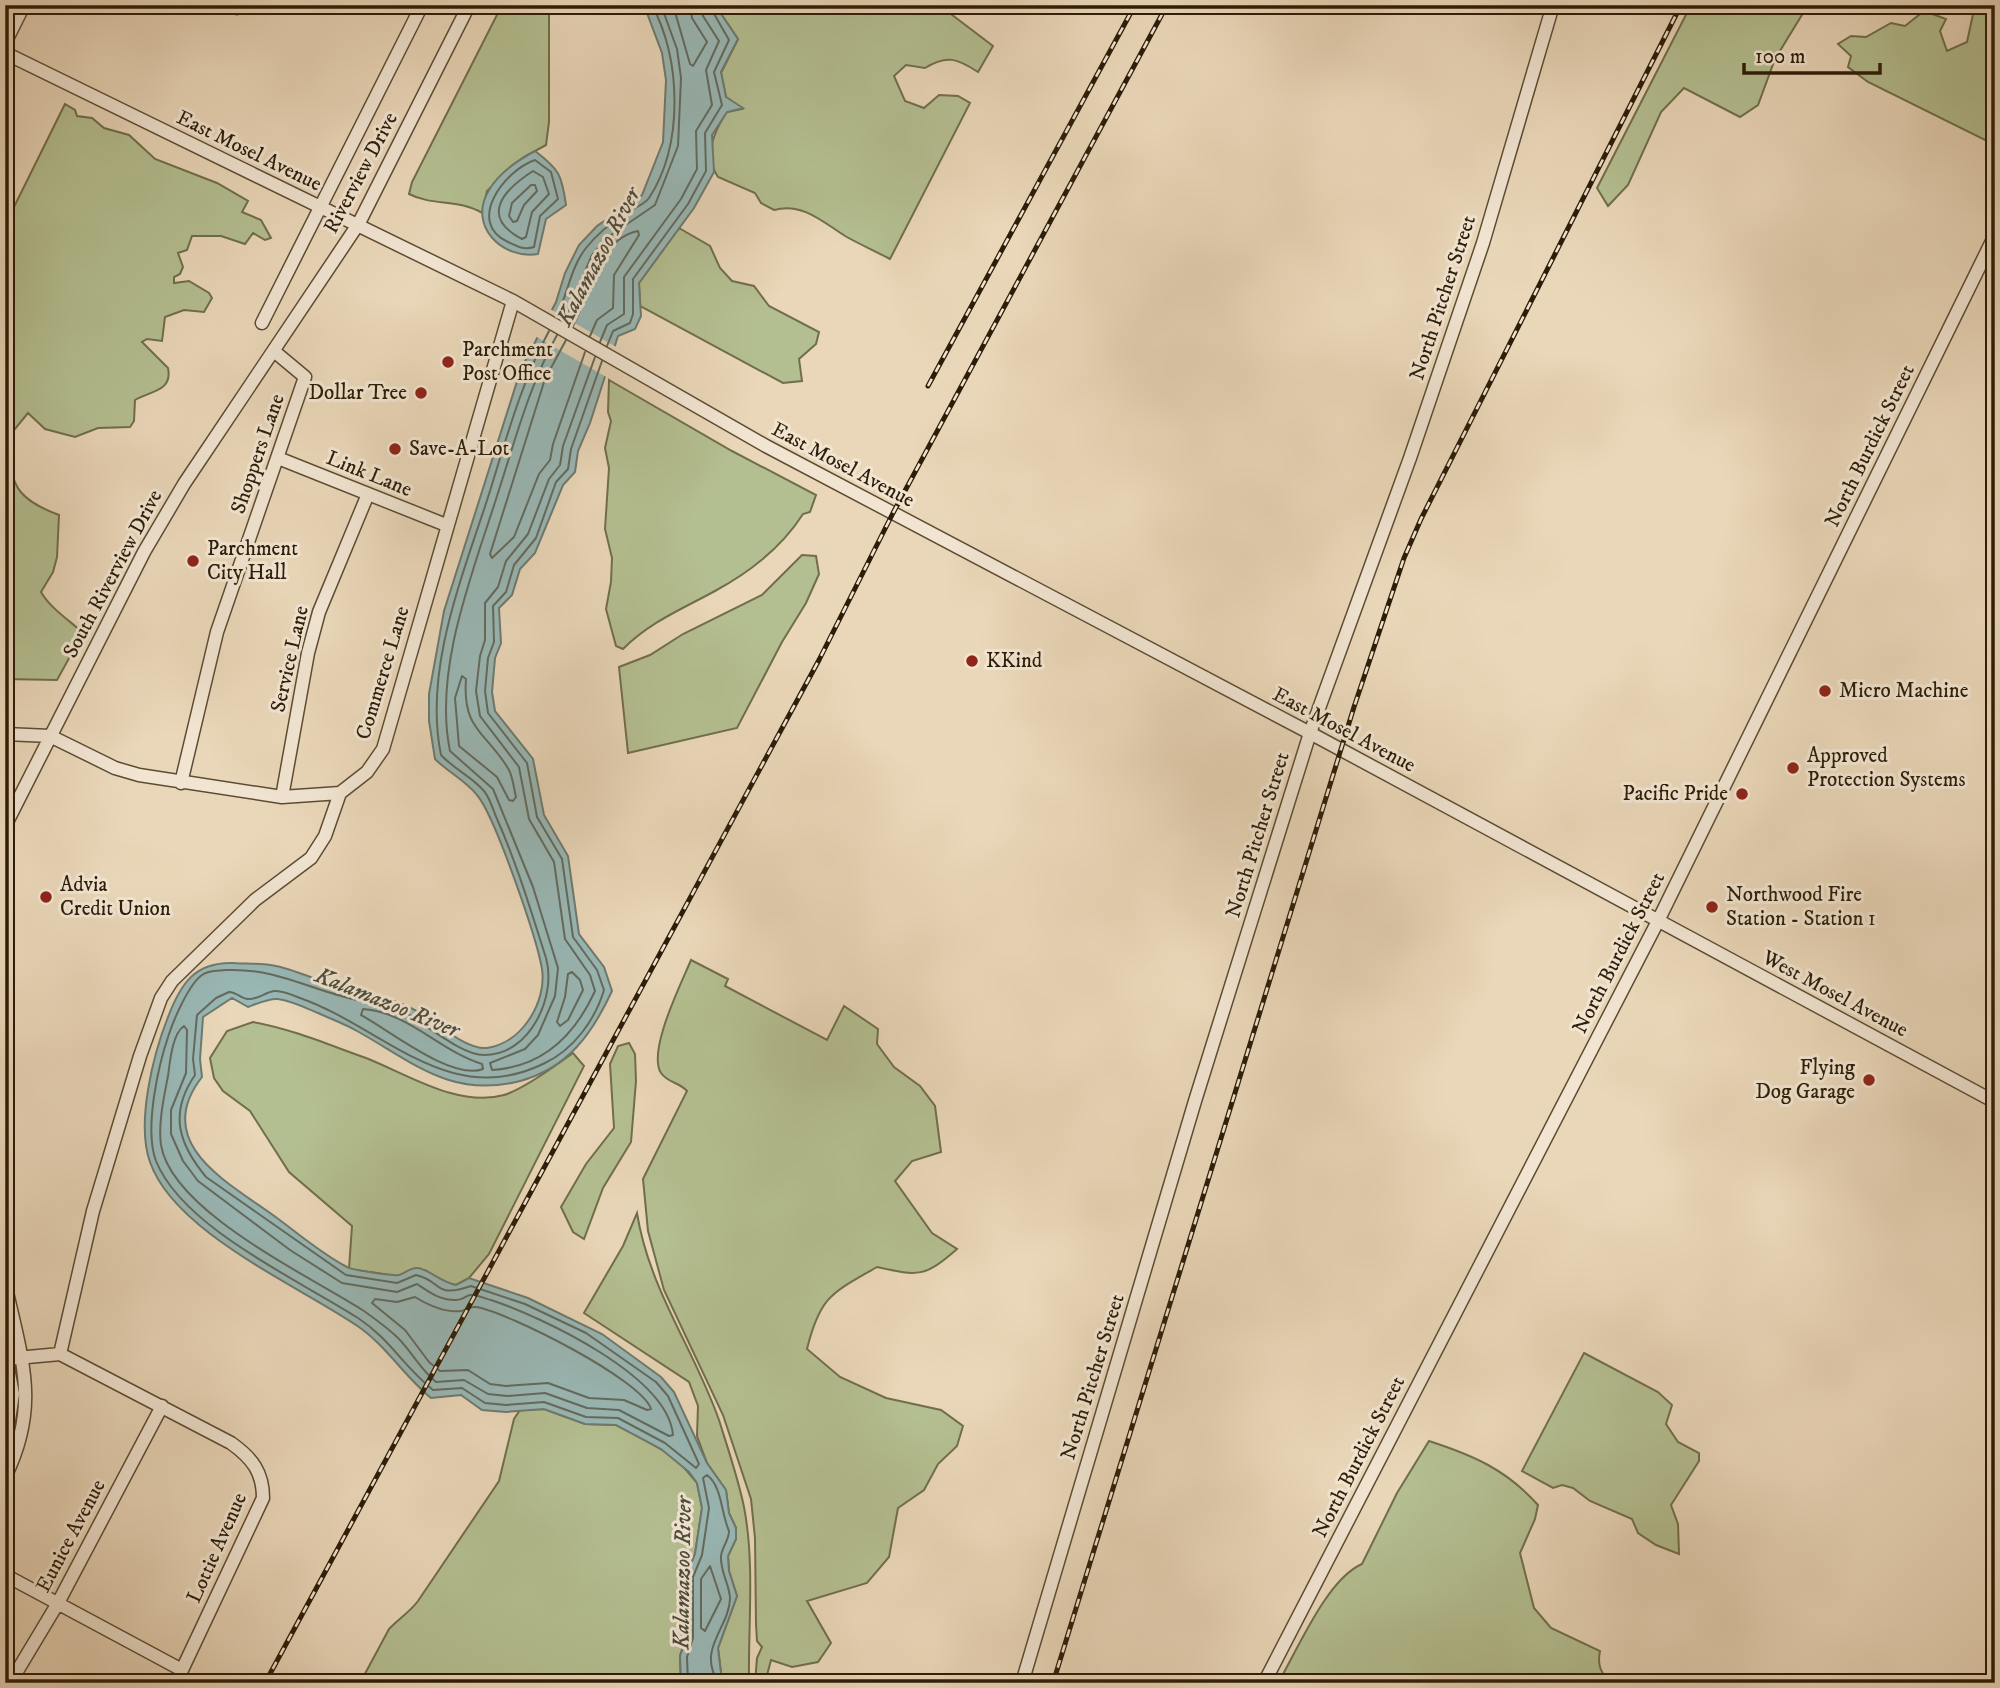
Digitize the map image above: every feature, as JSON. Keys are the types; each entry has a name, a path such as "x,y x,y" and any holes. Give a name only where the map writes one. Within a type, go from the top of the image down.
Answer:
{"street":[{"path":"5,43 24,5"},
{"path":"262,323 422,5"},
{"name":"Riverview Drive","path":"275,352 359,223 469,5"},
{"name":"North Pitcher Street","path":"1022,1683 1195,1101 1310,733 1410,458 1474,269 1553,5"},
{"name":"East Mosel Avenue","path":"5,53 321,208 359,223 513,301 766,446 1310,733 1658,921"},
{"name":"North Burdick Street","path":"1264,1683 1658,921 1995,235"},
{"name":"Commerce Lane","path":"340,793 367,772 383,749 513,301"},
{"name":"Shoppers Lane","path":"181,783 217,632 305,377 275,352"},
{"name":"South Riverview Drive","path":"5,826 150,541 184,484 275,352"},
{"name":"Link Lane","path":"278,458 446,525"},
{"name":"Service Lane","path":"282,797 308,653 319,612 368,495"},
{"path":"5,734 50,736 115,768 181,783 282,797 340,793 325,836 312,858 255,900 172,981 161,998 93,1211 60,1354 6,1356 13,1394 5,1446"},
{"name":"West Mosel Avenue","path":"1658,921 1995,1102"},
{"path":"5,1283 21,1357 26,1402 24,1429 5,1477"},
{"name":"Lottie Avenue","path":"58,1603 182,1670 263,1498 258,1469 247,1454 162,1406 60,1354"},
{"name":"Eunice Avenue","path":"10,1683 58,1603 162,1406"},
{"path":"5,1575 58,1603"}],"green space":[{"path":"502,5 549,5 549,122 546,145 524,157 487,191 482,213 464,206 409,194 412,182"},
{"path":"715,5 939,5 993,46 978,72 958,61 946,60 925,68 906,65 894,76 905,101 924,108 939,95 958,96 970,103 890,259 812,215 794,209 774,210 761,203 755,193 718,177 711,160 714,135 727,112 742,109 726,97 721,73 738,39"},
{"path":"1691,5 1808,5 1775,59 1758,105 1740,117 1684,88 1661,112 1628,185 1608,206 1597,188"},
{"path":"1975,5 1995,5 1995,145 1868,82 1848,67 1851,56 1838,44 1851,36 1866,37 1891,23 1905,26 1924,11 1946,19 1940,31 1947,51 1967,42"},
{"path":"65,104 75,110 77,116 92,118 104,128 129,135 155,159 217,183 248,201 242,212 261,220 271,238 265,240 253,233 245,244 221,236 192,236 187,250 178,253 183,267 180,274 174,277 174,283 189,281 209,293 212,298 204,312 184,310 165,317 162,341 147,339 142,342 168,368 167,382 159,390 135,400 134,421 130,427 98,428 75,437 45,429 28,413 15,429 5,422 5,208 12,211"},
{"path":"679,228 710,246 720,268 732,281 754,286 769,306 819,332 816,344 799,359 802,381 783,383 640,306 639,283"},
{"path":"609,380 732,451 816,495 810,512 803,514 775,548 753,567 728,584 655,624 623,649 616,646 606,609 612,558 605,529 609,468 605,448 611,421 608,412"},
{"path":"5,445 10,450 12,475 21,492 36,505 59,515 57,557 53,572 41,592 55,609 83,633 57,680 5,679"},
{"path":"802,555 816,556 819,574 806,603 782,642 737,728 628,753 619,667 650,655 683,634 762,595"},
{"path":"691,960 728,979 725,986 827,1040 844,1006 878,1029 877,1044 894,1067 920,1086 935,1106 941,1152 912,1161 895,1181 932,1233 957,1249 928,1270 920,1272 877,1267 839,1290 817,1317 807,1349 840,1377 886,1398 941,1410 963,1426 957,1446 938,1464 924,1490 898,1508 889,1557 867,1583 807,1601 831,1643 818,1662 792,1667 771,1660 765,1683 755,1683 757,1658 762,1647 757,1641 755,1538 751,1499 723,1415 664,1290 648,1231 643,1179 687,1091 661,1073 658,1063 659,1049 667,1016"},
{"path":"253,1022 310,1038 366,1058 433,1087 469,1097 504,1095 573,1053 584,1066 489,1254 469,1278 456,1285 439,1281 425,1270 397,1276 349,1269 352,1226 289,1172 250,1111 223,1091 214,1078 210,1058 227,1031"},
{"path":"629,1043 635,1054 636,1081 631,1142 603,1188 584,1239 573,1232 561,1207 586,1164 614,1128 610,1064 618,1046"},
{"path":"637,1213 651,1267 709,1394 742,1496 749,1550 749,1683 727,1683 721,1673 718,1648 737,1596 729,1571 728,1556 736,1539 736,1528 729,1513 726,1490 707,1463 697,1436 698,1406 689,1382 584,1313 623,1246"},
{"path":"1584,1353 1658,1392 1672,1405 1666,1424 1678,1442 1699,1453 1699,1461 1671,1505 1678,1524 1679,1554 1656,1545 1638,1533 1632,1519 1590,1501 1573,1488 1562,1485 1553,1488 1522,1471"},
{"path":"544,1409 585,1424 616,1425 637,1435 677,1459 697,1483 702,1508 695,1554 686,1575 686,1638 680,1656 681,1683 360,1683 389,1629 418,1601 499,1481 514,1419 520,1410"},
{"path":"1429,1441 1488,1465 1514,1482 1538,1505 1535,1519 1520,1553 1534,1608 1551,1628 1600,1651 1600,1668 1609,1683 1278,1683 1325,1599 1349,1572 1362,1564 1397,1493"}],"water":[{"name":"Kalamazoo River","path":"644,5 715,5 738,39 721,72 726,97 743,108 727,112 712,135 714,172 694,208 639,283 641,316 635,329 618,336 590,423 578,451 575,472 563,485 535,553 520,569 512,595 499,608 501,643 495,658 492,692 495,711 533,759 544,815 568,856 579,934 604,967 612,991 587,1035 565,1058 537,1075 495,1085 473,1085 434,1074 352,1028 294,1003 274,999 248,1007 232,998 203,1017 200,1059 202,1077 188,1101 185,1123 191,1143 203,1161 220,1177 347,1267 395,1275 418,1268 456,1285 469,1278 528,1298 602,1334 661,1377 674,1392 707,1463 726,1490 729,1513 736,1528 736,1539 728,1556 729,1571 737,1596 718,1648 721,1673 727,1683 681,1683 680,1656 686,1638 686,1575 695,1554 702,1508 697,1483 689,1472 661,1449 616,1425 585,1424 544,1409 506,1412 482,1410 461,1395 431,1398 367,1333 240,1255 184,1211 163,1187 150,1162 145,1128 152,1069 168,1017 184,985 191,977 209,966 233,963 271,965 348,990 391,1000 413,1009 453,1036 479,1048 500,1045 511,1038 530,1019 536,1007 543,982 542,969 524,906 485,807 473,790 435,759 429,721 429,694 444,611 521,369 556,302 565,273 579,245 597,226 642,195 663,142 666,80 662,53"},
{"path":"535,151 558,174 566,205 546,219 538,254 512,252 492,238 486,228 482,216 483,203 489,190 503,173"}],"pier":[{"path":"550,309 618,348 608,378 535,336"}],"railway":[{"path":"928,386 1135,5"},
{"path":"265,1683 819,660 893,513 1167,5"},
{"path":"1053,1683 1354,707 1404,558 1421,519 1681,5"}],"place":[{"name":"Parchment Post Office","path":"448,362"},
{"name":"Dollar Tree","path":"421,393"},
{"name":"Save-A-Lot","path":"395,449"},
{"name":"Parchment City Hall","path":"193,561"},
{"name":"KKind","path":"972,661"},
{"name":"Micro Machine","path":"1825,691"},
{"name":"Approved Protection Systems","path":"1793,768"},
{"name":"Pacific Pride","path":"1742,794"},
{"name":"Advia Credit Union","path":"46,897"},
{"name":"Northwood Fire Station - Station 1","path":"1712,907"},
{"name":"Flying Dog Garage","path":"1869,1080"}]}
